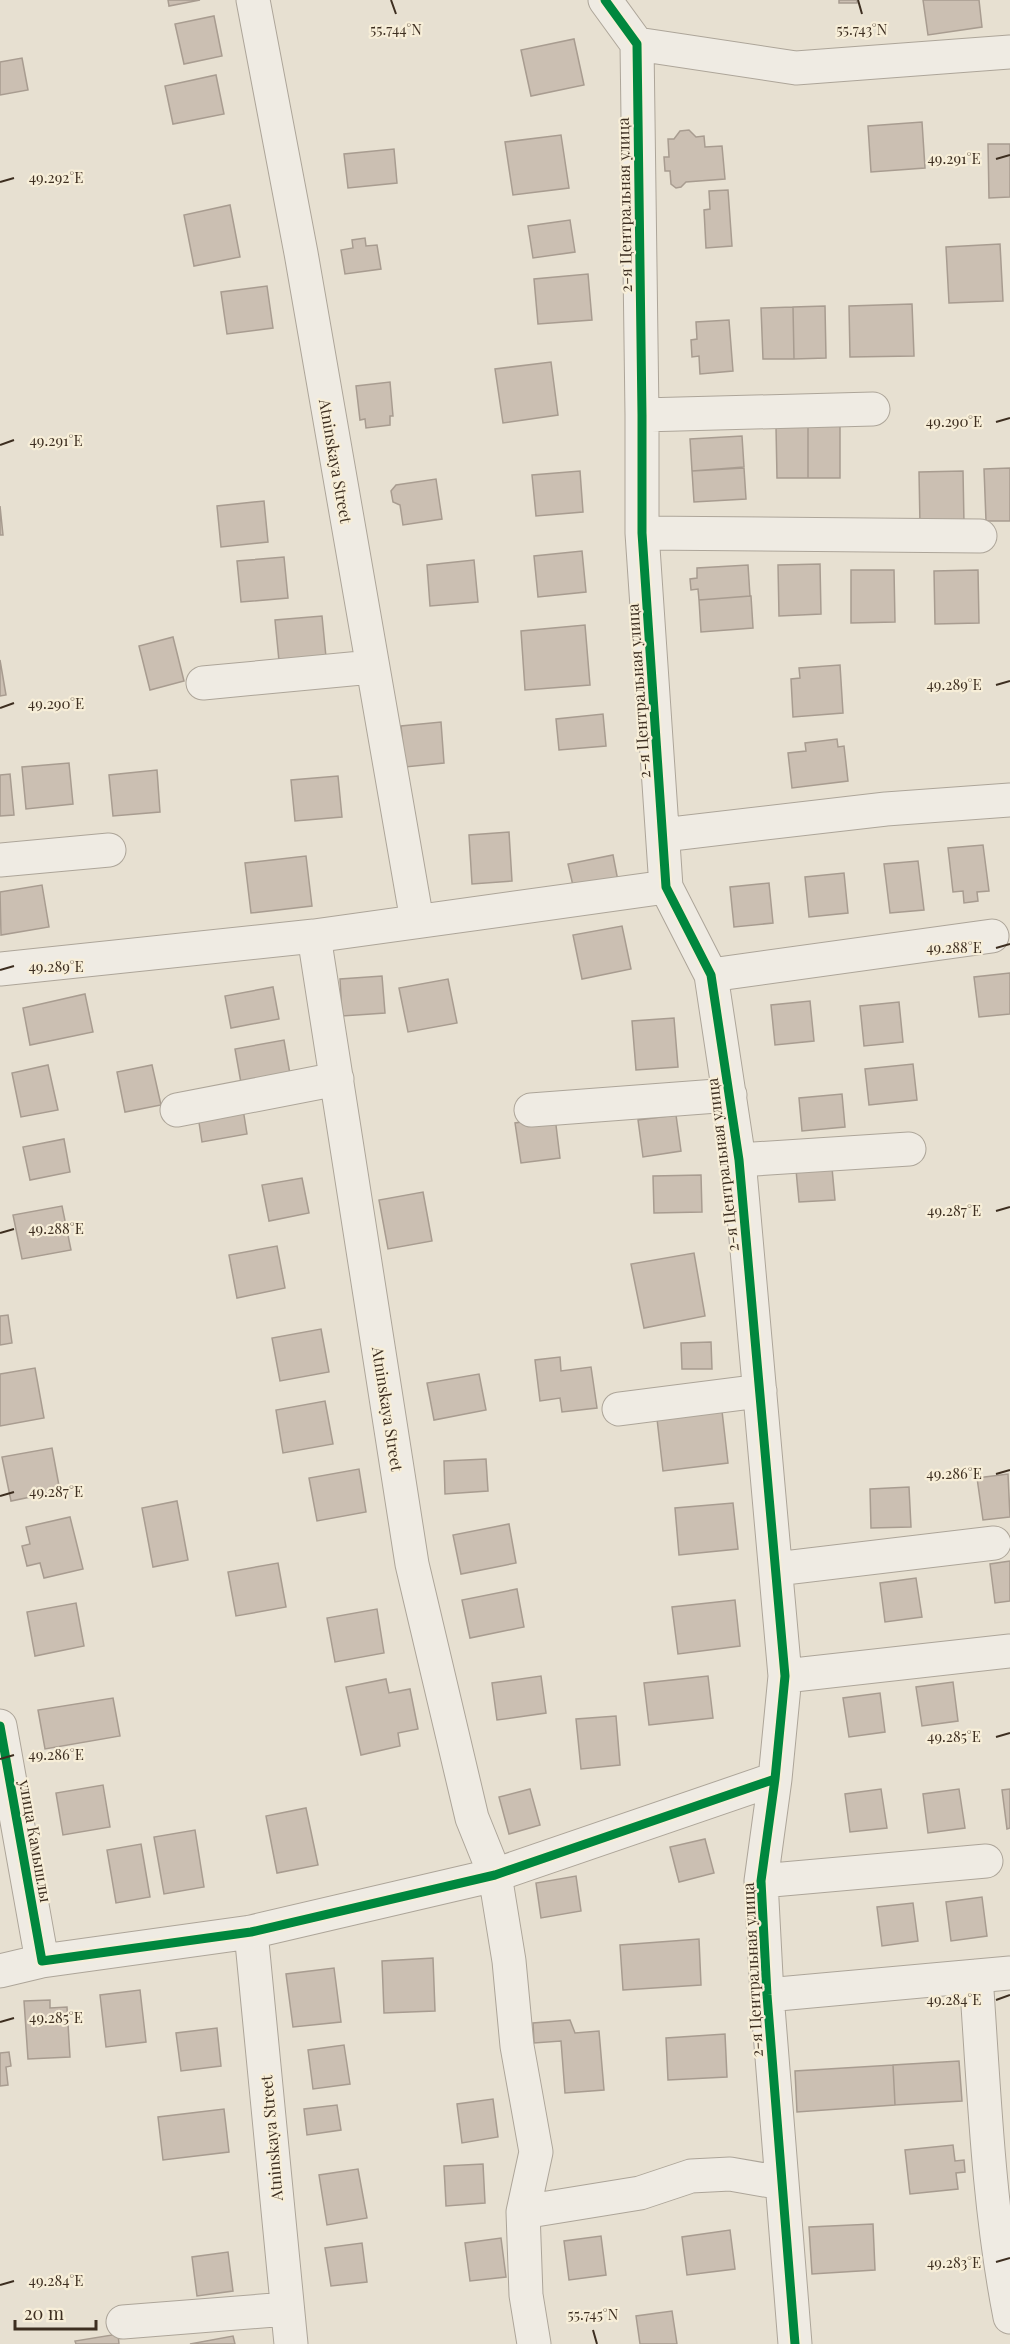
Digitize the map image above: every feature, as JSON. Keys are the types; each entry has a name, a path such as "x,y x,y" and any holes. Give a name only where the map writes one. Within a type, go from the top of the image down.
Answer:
{"street":[{"name":"Atninskaya Street","path":"253,0 301,253 417,921"},
{"path":"605,0 637,44 796,68 1010,52"},
{"name":"2-я Центральная улица","path":"637,44 642,533 666,887 711,975 740,1160 785,1676 775,1779 761,1881 767,1995 795,2344"},
{"path":"642,414 873,409"},
{"path":"642,533 980,536"},
{"path":"203,683 372,667"},
{"path":"663,835 886,809 1010,800"},
{"path":"0,860 109,850"},
{"path":"0,969 314,936 666,887"},
{"name":"Atninskaya Street","path":"314,936 412,1564 472,1818 495,1875 509,1960 517,2046 536,2152 523,2212"},
{"path":"711,975 992,936"},
{"path":"177,1110 337,1079"},
{"path":"531,1110 730,1095"},
{"path":"740,1160 909,1149"},
{"path":"619,1409 760,1390"},
{"path":"776,1569 994,1543"},
{"path":"785,1676 1010,1651"},
{"name":"улица Камышлы","path":"0,1726 42,1961"},
{"path":"0,1971 42,1961 251,1932 495,1875 775,1779"},
{"path":"761,1881 986,1861"},
{"name":"Atninskaya Street","path":"251,1932 291,2344"},
{"path":"767,1995 1010,1973"},
{"path":"976,1976 997,2099 1000,2268 1010,2318"},
{"path":"534,2344 526,2295 523,2212 640,2193 690,2176 730,2174 782,2183"},
{"path":"123,2322 287,2309"}],"building":[{"path":"168,0 200,0 169,6"},
{"path":"839,0 857,0 857,3 839,3"},
{"path":"923,0 979,0 982,27 928,35"},
{"path":"214,16 222,56 184,64 175,24"},
{"path":"574,39 584,85 531,96 521,50"},
{"path":"22,58 28,90 0,95 0,62"},
{"path":"216,75 224,114 173,124 165,86"},
{"path":"922,122 925,168 871,172 868,126"},
{"path":"689,130 696,137 704,136 705,147 722,146 725,179 686,182 676,188 671,184 670,171 665,171 664,157 669,157 668,139 674,139 680,131"},
{"path":"561,135 569,188 513,195 505,142"},
{"path":"988,144 1010,144 1010,197 989,198"},
{"path":"394,149 397,183 348,188 344,154"},
{"path":"728,190 732,246 706,248 704,210 710,209 709,191"},
{"path":"230,205 240,257 194,266 184,215"},
{"path":"570,220 575,252 533,258 528,226"},
{"path":"365,238 366,246 377,245 381,269 345,274 341,250 353,248 352,240"},
{"path":"1000,244 1003,301 949,303 946,247"},
{"path":"588,274 592,320 538,324 534,279"},
{"path":"267,286 273,328 227,334 221,292"},
{"path":"912,304 914,356 850,357 849,306"},
{"path":"912,304 914,356 850,357 849,306"},
{"path":"825,306 826,358 794,359 793,307"},
{"path":"793,307 794,359 763,359 761,308"},
{"path":"729,320 733,371 700,374 699,356 692,357 691,340 697,339 696,322"},
{"path":"551,362 558,415 503,423 495,369"},
{"path":"390,382 393,416 390,416 390,425 366,428 365,419 360,420 356,386"},
{"path":"808,426 840,426 840,478 808,478"},
{"path":"808,426 808,478 777,478 776,427"},
{"path":"742,436 744,467 692,471 690,439"},
{"path":"744,468 746,499 694,502 692,471"},
{"path":"1010,468 1010,521 986,521 984,469"},
{"path":"580,471 583,512 536,516 532,475"},
{"path":"963,471 964,524 920,525 919,472"},
{"path":"436,479 442,519 403,525 400,505 393,502 391,491 396,485"},
{"path":"264,501 268,542 221,547 217,506"},
{"path":"0,506 3,535 0,535"},
{"path":"582,551 586,592 538,597 534,556"},
{"path":"284,557 288,598 241,602 237,561"},
{"path":"474,560 478,602 430,606 427,565"},
{"path":"820,564 821,614 779,616 778,565"},
{"path":"748,565 750,596 699,600 698,589 691,590 690,579 697,578 697,568"},
{"path":"851,570 894,570 895,622 851,623"},
{"path":"978,570 979,623 935,624 934,571"},
{"path":"751,596 753,628 701,632 699,600"},
{"path":"322,616 326,657 279,661 275,620"},
{"path":"585,625 590,685 525,690 521,631"},
{"path":"173,637 184,681 150,690 139,646"},
{"path":"0,660 6,695 0,696"},
{"path":"840,665 843,713 793,717 791,679 800,678 799,668"},
{"path":"603,714 606,746 559,750 556,719"},
{"path":"441,722 444,763 405,767 401,726"},
{"path":"837,739 838,747 844,746 848,781 792,788 788,753 806,751 805,743"},
{"path":"69,763 73,804 26,809 22,767"},
{"path":"157,770 160,812 113,816 109,775"},
{"path":"10,774 14,815 0,816 0,775"},
{"path":"338,776 342,817 295,821 291,780"},
{"path":"509,832 512,881 472,884 469,835"},
{"path":"983,845 989,891 977,892 978,901 964,903 963,891 953,892 948,848"},
{"path":"613,855 618,881 574,890 568,864"},
{"path":"306,856 312,906 251,913 245,863"},
{"path":"918,861 924,910 890,913 884,864"},
{"path":"844,873 848,913 809,917 805,877"},
{"path":"769,883 773,923 734,927 730,887"},
{"path":"42,885 49,927 1,935 0,892"},
{"path":"622,926 631,969 582,979 573,935"},
{"path":"1010,973 1010,1014 979,1017 974,977"},
{"path":"382,976 385,1013 342,1016 340,979"},
{"path":"448,979 457,1023 408,1032 399,988"},
{"path":"273,987 279,1019 231,1028 225,996"},
{"path":"85,994 93,1032 30,1045 23,1008"},
{"path":"810,1001 814,1041 775,1045 771,1005"},
{"path":"899,1002 903,1042 864,1046 860,1006"},
{"path":"674,1018 678,1067 636,1070 632,1021"},
{"path":"284,1040 290,1074 241,1083 235,1049"},
{"path":"913,1064 917,1100 869,1105 865,1069"},
{"path":"48,1065 58,1110 21,1117 12,1073"},
{"path":"152,1065 161,1105 125,1112 117,1072"},
{"path":"842,1094 845,1127 802,1131 799,1098"},
{"path":"243,1109 247,1134 202,1142 198,1116"},
{"path":"676,1115 681,1151 643,1157 638,1120"},
{"path":"555,1117 560,1158 521,1163 515,1123"},
{"path":"64,1139 70,1172 30,1180 23,1147"},
{"path":"832,1168 835,1200 799,1202 796,1170"},
{"path":"701,1175 702,1212 654,1213 653,1176"},
{"path":"302,1178 309,1213 269,1221 262,1185"},
{"path":"423,1192 432,1241 388,1249 379,1200"},
{"path":"62,1206 71,1250 22,1259 13,1215"},
{"path":"277,1246 285,1288 237,1298 229,1255"},
{"path":"694,1253 705,1316 644,1328 631,1264"},
{"path":"8,1315 12,1343 0,1345 0,1316"},
{"path":"321,1329 329,1372 280,1381 272,1338"},
{"path":"711,1342 712,1369 682,1369 681,1343"},
{"path":"560,1357 561,1371 591,1367 597,1408 562,1412 560,1398 540,1401 535,1360"},
{"path":"35,1368 44,1418 0,1426 0,1374"},
{"path":"479,1374 486,1410 434,1420 427,1383"},
{"path":"325,1401 333,1444 283,1453 276,1410"},
{"path":"722,1411 728,1463 663,1471 657,1419"},
{"path":"52,1448 60,1491 11,1501 2,1457"},
{"path":"486,1459 488,1491 445,1494 444,1461"},
{"path":"359,1469 366,1512 317,1521 309,1478"},
{"path":"1008,1474 1010,1517 983,1520 977,1478"},
{"path":"909,1487 911,1527 871,1528 870,1489"},
{"path":"177,1501 188,1560 153,1567 142,1508"},
{"path":"733,1503 738,1549 679,1555 675,1508"},
{"path":"70,1517 83,1569 44,1578 40,1563 27,1566 22,1546 30,1544 26,1527"},
{"path":"509,1524 516,1563 461,1574 453,1535"},
{"path":"1010,1561 1010,1601 995,1603 990,1564"},
{"path":"278,1563 286,1607 236,1616 228,1572"},
{"path":"916,1578 922,1617 885,1622 880,1583"},
{"path":"517,1589 524,1627 470,1638 462,1600"},
{"path":"735,1600 740,1646 678,1654 672,1607"},
{"path":"76,1603 84,1646 35,1656 27,1612"},
{"path":"377,1609 384,1653 335,1662 327,1618"},
{"path":"541,1676 546,1713 497,1720 492,1683"},
{"path":"708,1676 713,1718 649,1725 644,1683"},
{"path":"386,1679 389,1693 410,1689 418,1729 398,1733 400,1746 361,1755 346,1687"},
{"path":"953,1682 958,1721 922,1726 916,1687"},
{"path":"880,1693 885,1732 849,1737 843,1698"},
{"path":"113,1698 120,1736 45,1749 38,1710"},
{"path":"616,1716 620,1765 581,1769 576,1719"},
{"path":"103,1785 110,1827 63,1835 56,1793"},
{"path":"530,1789 540,1825 509,1834 499,1797"},
{"path":"881,1789 887,1828 850,1832 845,1794"},
{"path":"959,1789 965,1828 928,1833 923,1794"},
{"path":"1010,1789 1010,1828 1007,1829 1002,1790"},
{"path":"306,1808 318,1865 277,1873 266,1816"},
{"path":"195,1830 204,1887 164,1894 154,1837"},
{"path":"705,1839 714,1873 679,1882 670,1847"},
{"path":"141,1844 150,1897 116,1903 107,1850"},
{"path":"576,1876 581,1911 541,1918 536,1883"},
{"path":"982,1897 987,1936 951,1941 946,1902"},
{"path":"913,1903 918,1941 882,1946 877,1907"},
{"path":"699,1939 701,1985 623,1990 620,1945"},
{"path":"433,1958 435,2011 384,2013 382,1961"},
{"path":"334,1968 341,2022 293,2027 286,1974"},
{"path":"140,1990 146,2042 106,2047 100,1995"},
{"path":"50,2000 50,2008 67,2007 70,2057 28,2059 24,2001"},
{"path":"570,2020 575,2033 599,2031 604,2090 565,2093 561,2041 534,2043 533,2023"},
{"path":"217,2028 221,2066 181,2071 176,2033"},
{"path":"725,2034 727,2077 668,2080 666,2038"},
{"path":"344,2045 350,2084 313,2089 308,2050"},
{"path":"9,2052 11,2066 6,2067 8,2085 0,2086 0,2053"},
{"path":"959,2061 962,2101 895,2105 893,2065"},
{"path":"893,2065 895,2105 797,2112 795,2071"},
{"path":"493,2099 498,2137 462,2143 457,2104"},
{"path":"337,2105 341,2130 307,2135 304,2109"},
{"path":"224,2109 229,2152 163,2160 158,2117"},
{"path":"953,2145 955,2161 964,2160 965,2172 956,2173 958,2189 910,2194 905,2150"},
{"path":"483,2164 485,2203 446,2206 444,2166"},
{"path":"358,2169 367,2218 327,2225 319,2175"},
{"path":"873,2224 875,2270 812,2274 809,2227"},
{"path":"730,2230 735,2269 687,2275 682,2237"},
{"path":"601,2236 606,2275 569,2280 564,2241"},
{"path":"501,2238 506,2277 470,2281 465,2243"},
{"path":"362,2243 367,2282 331,2286 325,2248"},
{"path":"228,2252 233,2291 197,2296 192,2257"},
{"path":"672,2311 677,2344 640,2344 636,2316"},
{"path":"118,2334 119,2344 76,2344 75,2341"},
{"path":"233,2336 235,2344 190,2344"}],"cycle path":[{"path":"605,0 637,44 642,533 666,887 711,975 739,1160 785,1676 775,1779 761,1881 767,1995 795,2344"},
{"path":"0,1726 42,1961 251,1932 495,1875 775,1779"}]}
